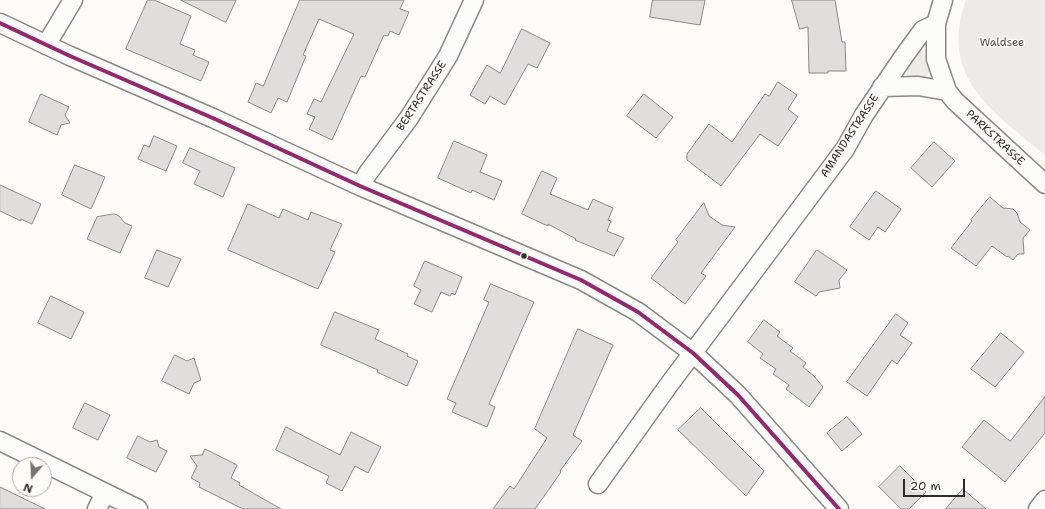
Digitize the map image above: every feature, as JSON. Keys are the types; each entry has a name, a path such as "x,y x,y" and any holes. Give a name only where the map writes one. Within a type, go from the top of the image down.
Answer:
{"street":[{"path":"46,45 73,0"},
{"name":"BERTASTRASSE","path":"360,186 368,172 409,118 448,56 474,0"},
{"name":"PARKSTRASSE","path":"942,0 936,24 936,59 947,91 955,101 1045,184"},
{"path":"0,23 46,45 215,119 360,186 581,280 638,312 693,353 738,395 838,509"},
{"name":"AMANDASTRASSE","path":"598,484 668,386 845,149 864,115 923,30 936,24"},
{"path":"882,88 918,86 947,91"},
{"path":"0,441 138,509"},
{"path":"97,509 105,493"},
{"path":"1038,509 1045,500"}],"green space":[{"name":"Waldsee","path":"966,0 1045,0 1045,155 990,107 976,90 965,72 959,51 959,27"},
{"path":"919,52 923,52 928,60 929,73 928,76 923,78 911,77 907,75 908,67"}],"building":[{"path":"148,0 154,0 191,16 180,44 195,50 193,55 209,62 201,81 126,49"},
{"path":"181,0 236,0 226,22"},
{"path":"300,0 404,0 400,9 409,12 399,35 390,31 388,36 384,35 365,77 361,76 332,140 309,129 315,117 307,114 314,99 321,102 354,34 319,19 303,55 306,56 287,102 278,98 271,113 248,102 256,83 263,86"},
{"path":"653,0 705,0 700,25 650,17"},
{"path":"792,0 835,0 842,42 845,42 846,71 809,73 808,27 800,29"},
{"path":"522,29 550,43 537,68 528,64 505,105 490,96 485,104 470,95 487,65 500,73"},
{"path":"778,82 797,95 788,109 798,117 778,146 760,134 721,186 687,160 687,154 709,124 732,142 765,94 769,96"},
{"path":"41,94 69,107 65,115 70,123 61,125 57,135 29,122"},
{"path":"644,94 673,117 656,138 627,116"},
{"path":"154,136 177,146 166,171 138,159 144,145 149,147"},
{"path":"454,141 487,155 480,172 502,181 494,200 472,190 471,193 438,178"},
{"path":"934,142 955,161 932,187 911,168"},
{"path":"190,148 235,168 223,197 194,184 200,171 183,163"},
{"path":"75,165 105,177 91,209 62,195"},
{"path":"542,171 557,178 550,194 588,210 593,199 613,208 608,220 611,221 607,231 624,238 614,256 575,240 576,239 548,224 548,226 522,214"},
{"path":"0,185 41,204 32,224 21,219 21,221 0,211"},
{"path":"876,191 901,209 885,232 878,227 869,240 850,227"},
{"path":"990,197 1003,208 1013,209 1017,213 1020,222 1030,230 1023,238 1024,254 1018,254 1013,260 992,246 976,266 951,248"},
{"path":"704,203 709,216 722,225 735,227 701,273 706,276 685,304 651,278 678,242 676,240"},
{"path":"248,204 279,218 283,209 308,220 311,212 342,224 330,250 335,252 318,289 228,250"},
{"path":"115,214 125,223 132,226 120,253 87,239 97,217"},
{"path":"157,250 181,259 168,287 145,278"},
{"path":"817,250 847,270 839,280 840,288 819,292 816,296 795,282"},
{"path":"425,261 462,277 455,295 452,293 450,296 441,292 432,312 414,304 421,290 414,286"},
{"path":"491,284 534,302 489,404 495,407 487,427 452,412 456,403 447,399 489,302 484,300"},
{"path":"51,296 84,312 71,339 38,323"},
{"path":"335,312 379,330 375,339 408,354 407,356 418,361 407,386 377,372 378,370 321,345"},
{"path":"896,314 908,323 900,335 912,343 897,364 892,360 867,396 847,382"},
{"path":"764,320 780,332 777,336 793,348 790,351 806,363 803,367 814,376 823,387 809,407 786,389 789,385 773,374 776,369 760,358 763,354 748,342"},
{"path":"578,329 613,345 573,435 582,441 535,509 493,509 510,486 514,489 547,438 535,429"},
{"path":"1001,333 1024,352 995,387 971,369"},
{"path":"175,355 187,361 194,358 201,380 194,383 189,394 162,381"},
{"path":"1045,397 1045,433 1005,482 962,447 984,420 1010,441"},
{"path":"85,403 110,415 98,440 73,428"},
{"path":"701,408 764,471 746,496 678,430"},
{"path":"847,417 862,434 842,451 827,433"},
{"path":"286,427 340,455 351,432 381,447 368,473 355,466 342,491 326,483 329,476 276,450"},
{"path":"138,436 150,442 157,440 159,447 167,451 156,472 127,458"},
{"path":"205,449 237,465 231,478 240,483 239,485 281,509 243,509 199,487 200,483 191,478 197,466 190,456 202,455"},
{"path":"900,466 926,492 909,509 901,509 879,487"},
{"path":"0,487 12,493 12,497 20,497 45,509 0,509"},
{"path":"963,489 986,509 946,509"}],"transit line":[{"path":"0,23 70,56 215,119 360,186 581,280 638,312 693,353 738,395 839,509"}]}
